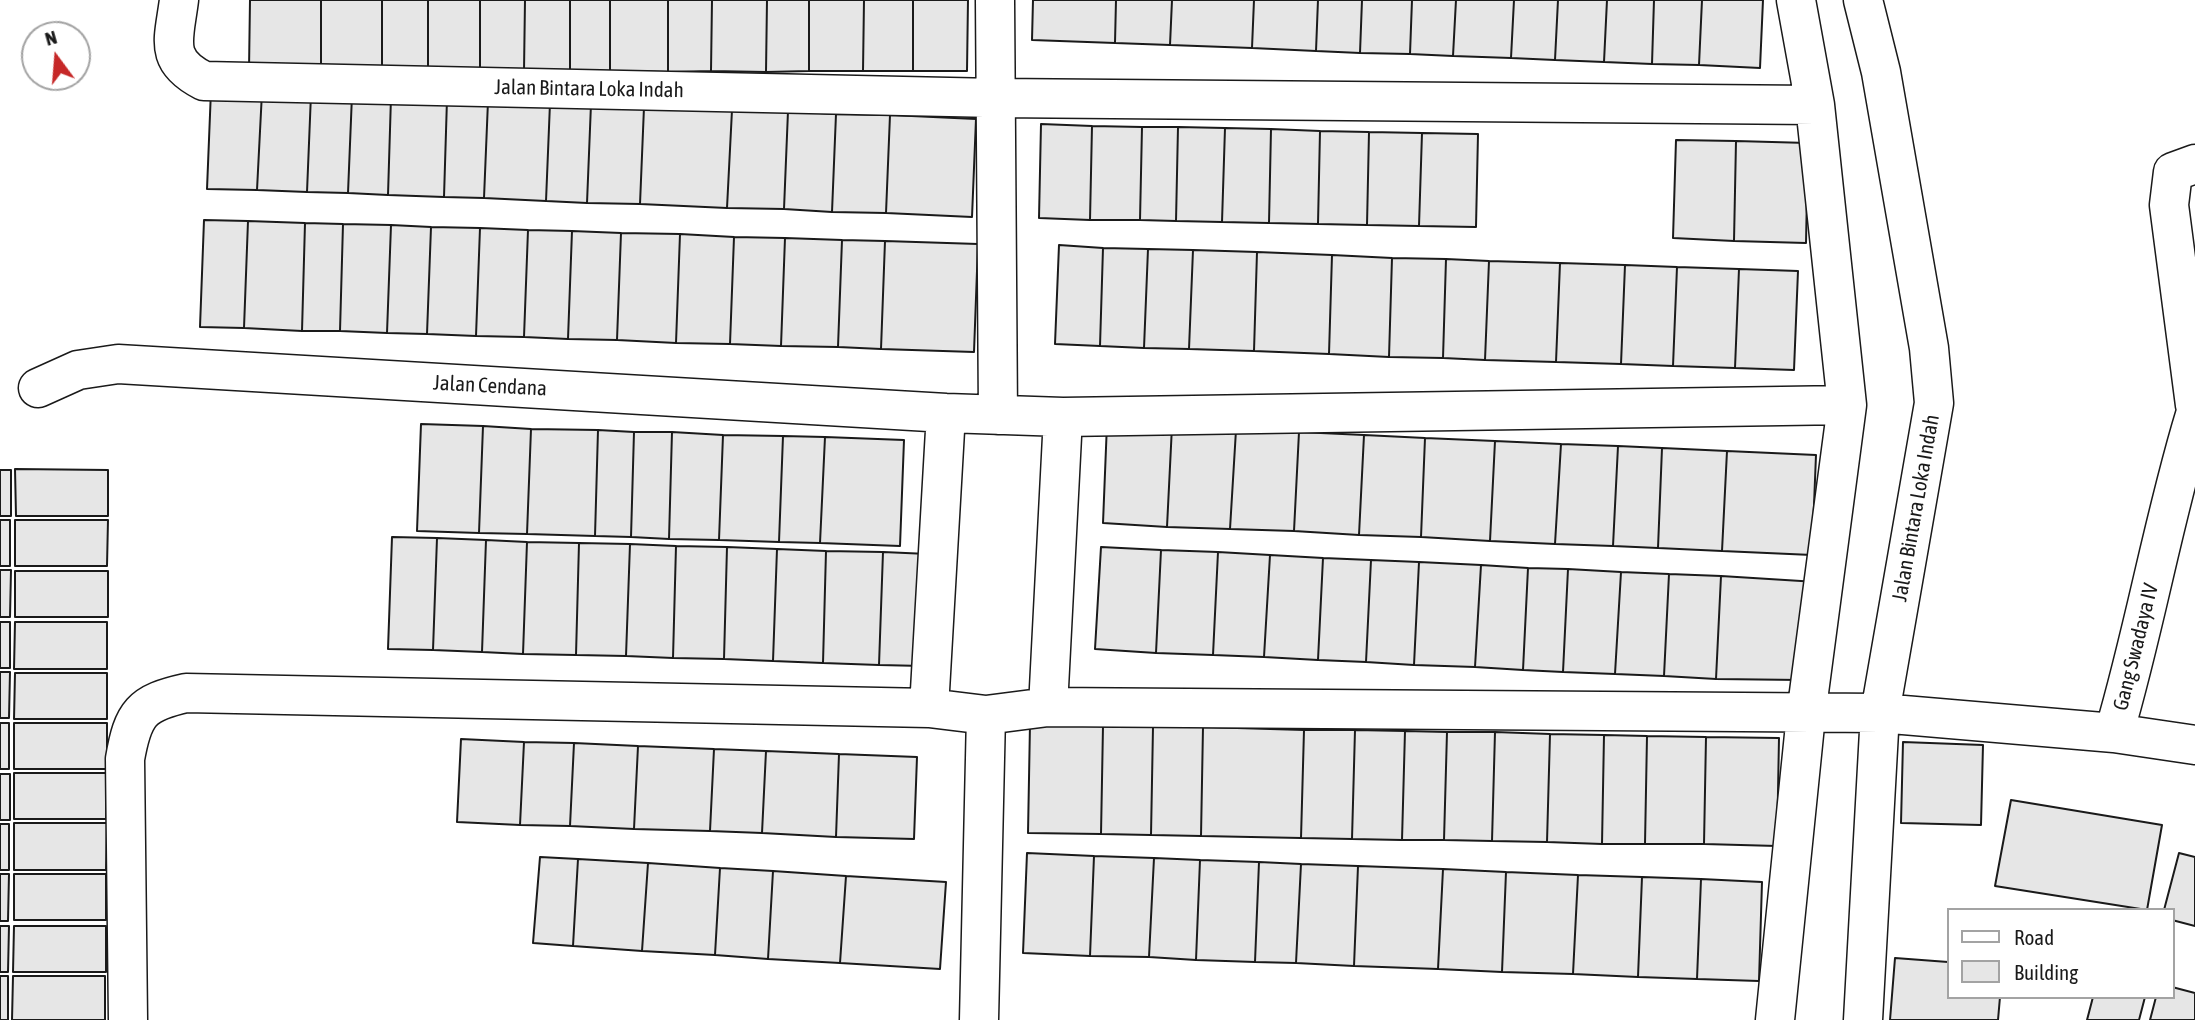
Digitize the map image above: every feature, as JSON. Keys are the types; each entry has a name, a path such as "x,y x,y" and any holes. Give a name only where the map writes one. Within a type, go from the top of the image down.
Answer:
{"street":[{"name":"Jalan Bintara Loka Indah","path":"179,0 173,49 177,63 186,72 204,81 996,98 1815,105"},
{"path":"995,0 998,415"},
{"path":"1775,1020 1806,715 1847,405 1815,105 1796,0"},
{"name":"Jalan Bintara Loka Indah","path":"1863,0 1881,72 1929,348 1933,390 1929,438 1880,713 1863,1020"},
{"path":"2195,164 2173,172 2169,205 2195,405"},
{"name":"Jalan Cendana","path":"38,388 78,370 118,364 946,413 1063,417 1847,405"},
{"path":"929,708 946,413"},
{"name":"Gang Swadaya IV","path":"128,1020 125,758 130,726 154,700 186,693 929,708 986,715 1048,707 1806,715 1880,713 2114,733 2139,648 2170,498 2195,415"},
{"path":"1048,707 1063,417"},
{"path":"979,1020 986,715"},
{"path":"2114,733 2195,745"}],"building":[{"path":"250,0 321,0 321,71 249,70"},
{"path":"321,0 382,0 382,71 321,71"},
{"path":"382,0 428,0 428,71 382,71"},
{"path":"428,0 480,0 480,71 428,71"},
{"path":"480,0 525,0 524,71 480,71"},
{"path":"525,0 570,0 570,71 524,71"},
{"path":"570,0 610,0 610,71 570,71"},
{"path":"610,0 668,0 668,72 610,71"},
{"path":"668,0 712,0 711,71 668,72"},
{"path":"712,0 767,0 766,72 711,71"},
{"path":"767,0 809,0 809,71 766,72"},
{"path":"809,0 864,0 863,71 809,71"},
{"path":"864,0 913,0 913,71 863,71"},
{"path":"913,0 968,0 967,71 913,71"},
{"path":"1033,0 1116,0 1115,43 1032,40"},
{"path":"1116,0 1172,0 1170,45 1115,43"},
{"path":"1172,0 1254,0 1252,48 1170,45"},
{"path":"1254,0 1318,0 1316,51 1252,48"},
{"path":"1318,0 1362,0 1360,53 1316,51"},
{"path":"1362,0 1412,0 1410,54 1360,53"},
{"path":"1412,0 1456,0 1453,56 1410,54"},
{"path":"1456,0 1514,0 1511,58 1453,56"},
{"path":"1514,0 1558,0 1555,60 1511,58"},
{"path":"1558,0 1607,0 1604,62 1555,60"},
{"path":"1607,0 1654,0 1652,64 1604,62"},
{"path":"1654,0 1702,0 1699,65 1652,64"},
{"path":"1702,0 1763,0 1760,68 1699,65"},
{"path":"211,90 262,92 257,190 207,189"},
{"path":"262,92 311,94 307,192 257,190"},
{"path":"311,94 352,95 348,193 307,192"},
{"path":"352,95 391,97 388,195 348,193"},
{"path":"391,97 447,99 444,197 388,195"},
{"path":"447,99 488,101 484,198 444,197"},
{"path":"488,101 550,103 546,201 484,198"},
{"path":"550,103 591,104 587,203 546,201"},
{"path":"591,104 644,107 640,204 587,203"},
{"path":"644,107 732,110 727,208 640,204"},
{"path":"732,110 788,111 784,209 727,208"},
{"path":"788,111 836,114 832,212 784,209"},
{"path":"836,114 890,115 886,213 832,212"},
{"path":"890,115 976,119 972,217 886,213"},
{"path":"1041,124 1092,126 1090,220 1039,218"},
{"path":"1092,126 1142,127 1140,220 1090,220"},
{"path":"1142,127 1178,127 1176,221 1140,220"},
{"path":"1178,127 1225,128 1222,222 1176,221"},
{"path":"1225,128 1271,129 1269,223 1222,222"},
{"path":"1271,129 1320,131 1318,224 1269,223"},
{"path":"1320,131 1369,132 1367,225 1318,224"},
{"path":"1369,132 1422,133 1419,226 1367,225"},
{"path":"1422,133 1478,134 1476,227 1419,226"},
{"path":"1676,140 1736,141 1734,241 1673,238"},
{"path":"1736,141 1808,143 1806,243 1734,241"},
{"path":"204,220 248,221 244,328 200,327"},
{"path":"248,221 305,223 302,331 244,328"},
{"path":"305,223 343,224 340,331 302,331"},
{"path":"343,224 391,225 387,333 340,331"},
{"path":"391,225 431,227 427,334 387,333"},
{"path":"431,227 480,228 476,336 427,334"},
{"path":"480,228 528,230 524,337 476,336"},
{"path":"528,230 572,231 568,339 524,337"},
{"path":"572,231 621,233 617,340 568,339"},
{"path":"621,233 680,234 676,343 617,340"},
{"path":"680,234 734,237 730,344 676,343"},
{"path":"734,237 785,238 781,346 730,344"},
{"path":"785,238 842,240 838,347 781,346"},
{"path":"842,240 885,241 881,349 838,347"},
{"path":"885,241 978,244 974,352 881,349"},
{"path":"1059,245 1103,248 1100,346 1055,344"},
{"path":"1103,248 1148,249 1144,348 1100,346"},
{"path":"1148,249 1193,250 1189,349 1144,348"},
{"path":"1193,250 1257,252 1254,351 1189,349"},
{"path":"1257,252 1332,255 1329,354 1254,351"},
{"path":"1332,255 1392,258 1389,357 1329,354"},
{"path":"1392,258 1446,259 1443,358 1389,357"},
{"path":"1446,259 1489,261 1485,360 1443,358"},
{"path":"1489,261 1560,263 1556,362 1485,360"},
{"path":"1560,263 1625,265 1621,364 1556,362"},
{"path":"1625,265 1677,267 1673,366 1621,364"},
{"path":"1677,267 1739,269 1735,368 1673,366"},
{"path":"1739,269 1798,271 1794,370 1735,368"},
{"path":"1107,423 1172,426 1167,527 1103,523"},
{"path":"421,424 483,426 479,533 417,531"},
{"path":"483,426 531,429 527,534 479,533"},
{"path":"1172,426 1236,430 1230,529 1167,527"},
{"path":"531,429 598,430 595,536 527,534"},
{"path":"598,430 634,432 631,537 595,536"},
{"path":"1236,430 1299,432 1294,531 1230,529"},
{"path":"634,432 672,432 669,539 631,537"},
{"path":"672,432 723,435 719,540 669,539"},
{"path":"1299,432 1364,435 1359,535 1294,531"},
{"path":"723,435 783,436 779,542 719,540"},
{"path":"1364,435 1425,438 1421,537 1359,535"},
{"path":"783,436 825,437 820,543 779,542"},
{"path":"825,437 904,440 900,546 820,543"},
{"path":"1425,438 1495,441 1490,541 1421,537"},
{"path":"1495,441 1561,444 1555,544 1490,541"},
{"path":"1561,444 1618,446 1613,546 1555,544"},
{"path":"1618,446 1662,448 1658,548 1613,546"},
{"path":"1662,448 1727,451 1722,551 1658,548"},
{"path":"1727,451 1816,455 1812,555 1722,551"},
{"path":"15,469 108,470 108,516 16,516"},
{"path":"0,470 11,470 11,516 0,516"},
{"path":"0,520 10,520 10,566 0,566"},
{"path":"15,520 108,520 107,566 15,566"},
{"path":"392,537 437,538 433,650 388,649"},
{"path":"437,538 486,540 482,652 433,650"},
{"path":"486,540 527,542 523,654 482,652"},
{"path":"527,542 579,543 576,655 523,654"},
{"path":"579,543 630,544 626,656 576,655"},
{"path":"630,544 676,546 673,658 626,656"},
{"path":"676,546 727,547 724,659 673,658"},
{"path":"727,547 777,549 773,661 724,659"},
{"path":"1101,547 1161,550 1156,653 1095,649"},
{"path":"777,549 826,551 823,663 773,661"},
{"path":"1161,550 1218,552 1213,655 1156,653"},
{"path":"826,551 883,552 879,665 823,663"},
{"path":"883,552 928,554 923,666 879,665"},
{"path":"1218,552 1270,555 1264,657 1213,655"},
{"path":"1270,555 1323,558 1318,660 1264,657"},
{"path":"1323,558 1371,560 1366,662 1318,660"},
{"path":"1371,560 1419,562 1414,665 1366,662"},
{"path":"1419,562 1481,565 1475,667 1414,665"},
{"path":"1481,565 1528,568 1523,670 1475,667"},
{"path":"1528,568 1568,569 1563,672 1523,670"},
{"path":"1568,569 1621,572 1615,674 1563,672"},
{"path":"0,570 11,570 10,617 0,617"},
{"path":"15,571 108,571 108,617 15,617"},
{"path":"1621,572 1669,574 1664,676 1615,674"},
{"path":"1669,574 1721,576 1716,679 1664,676"},
{"path":"1721,576 1817,582 1801,680 1716,679"},
{"path":"0,622 10,622 10,668 0,668"},
{"path":"15,622 107,622 107,669 14,669"},
{"path":"0,672 10,672 9,718 0,718"},
{"path":"15,673 107,673 107,719 14,719"},
{"path":"0,723 9,723 9,769 0,769"},
{"path":"14,723 107,723 107,769 14,769"},
{"path":"1030,724 1103,726 1101,834 1028,833"},
{"path":"1103,726 1153,727 1151,835 1101,834"},
{"path":"1153,727 1203,727 1201,836 1151,835"},
{"path":"1203,727 1304,730 1301,838 1201,836"},
{"path":"1304,730 1355,730 1352,839 1301,838"},
{"path":"1355,730 1405,731 1402,840 1352,839"},
{"path":"1405,731 1447,732 1444,840 1402,840"},
{"path":"1447,732 1495,732 1492,841 1444,840"},
{"path":"1495,732 1550,734 1547,842 1492,841"},
{"path":"1550,734 1604,735 1602,844 1547,842"},
{"path":"1604,735 1647,736 1645,844 1602,844"},
{"path":"1647,736 1706,737 1704,844 1645,844"},
{"path":"1706,737 1779,738 1777,846 1704,844"},
{"path":"461,739 524,742 520,825 457,822"},
{"path":"524,742 574,743 570,826 520,825"},
{"path":"1903,742 1983,745 1981,825 1901,823"},
{"path":"574,743 638,746 634,829 570,826"},
{"path":"638,746 714,749 710,831 634,829"},
{"path":"714,749 766,751 762,833 710,831"},
{"path":"766,751 839,754 836,837 762,833"},
{"path":"839,754 917,757 914,839 836,837"},
{"path":"14,773 107,773 106,819 14,819"},
{"path":"0,774 10,774 10,820 0,820"},
{"path":"2011,800 2162,825 2147,908 1995,886"},
{"path":"14,823 107,823 106,870 14,870"},
{"path":"0,824 9,824 9,870 0,870"},
{"path":"1027,853 1094,856 1090,956 1023,953"},
{"path":"2179,853 2195,857 2195,926 2174,921 2174,908 2165,908"},
{"path":"1094,856 1154,858 1149,957 1090,956"},
{"path":"540,857 578,859 573,946 533,943"},
{"path":"1154,858 1200,860 1196,960 1149,957"},
{"path":"578,859 648,863 642,951 573,946"},
{"path":"1200,860 1259,862 1255,962 1196,960"},
{"path":"1259,862 1301,864 1296,963 1255,962"},
{"path":"648,863 720,868 715,955 642,951"},
{"path":"1301,864 1358,866 1354,966 1296,963"},
{"path":"1358,866 1443,869 1438,969 1354,966"},
{"path":"720,868 773,871 768,959 715,955"},
{"path":"1443,869 1506,872 1502,972 1438,969"},
{"path":"773,871 846,876 840,963 768,959"},
{"path":"1506,872 1578,875 1573,974 1502,972"},
{"path":"0,874 9,874 8,921 0,921"},
{"path":"14,874 106,874 106,920 14,920"},
{"path":"1578,875 1642,877 1638,977 1573,974"},
{"path":"846,876 946,882 940,969 840,963"},
{"path":"1642,877 1701,879 1697,979 1638,977"},
{"path":"1701,879 1762,882 1759,981 1697,979"},
{"path":"0,926 9,926 8,972 0,972"},
{"path":"14,926 106,926 106,972 13,972"},
{"path":"1895,958 1946,962 1946,999 2000,999 1998,1020 1890,1020"},
{"path":"0,976 8,976 8,1020 0,1020"},
{"path":"13,976 105,976 105,1020 12,1020"},
{"path":"2174,988 2195,993 2195,1020 2150,1020 2155,999 2174,999"},
{"path":"2092,999 2144,999 2139,1020 2087,1020"}]}
